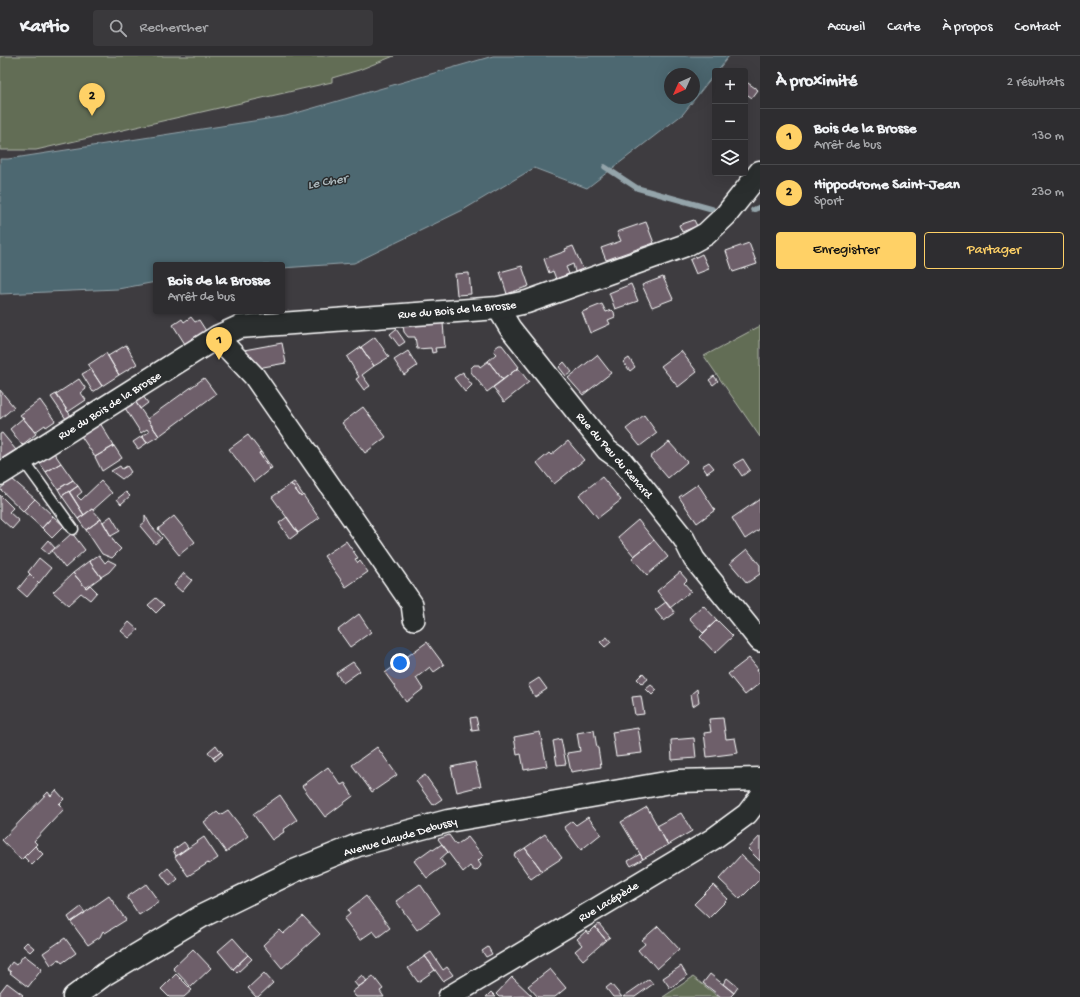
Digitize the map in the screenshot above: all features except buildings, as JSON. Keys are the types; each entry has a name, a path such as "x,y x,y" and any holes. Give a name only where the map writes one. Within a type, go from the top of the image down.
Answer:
{"street":[{"name":"Rue du Bois de la Brosse","path":"0,474 217,337 239,327 498,308 527,302 686,245 706,234 726,215 760,172"},
{"name":"Rue du Peu du Renard","path":"498,308 510,328 607,450 621,460 684,539 694,558 760,641"},
{"path":"217,337 254,376 412,604 414,619"},
{"name":"Avenue Claude Debussy","path":"74,997 105,974 202,916 294,871 358,845 448,821 677,781 760,778"},
{"name":"Rue Lacépède","path":"449,997 713,839 747,814 760,797"}],"lane":[{"path":"23,460 73,529"}],"green space":[{"path":"0,56 394,56 359,70 332,78 332,82 36,150 0,150"},
{"path":"760,326 760,437 704,356"},
{"path":"693,977 719,997 663,997"}],"water":[{"name":"Le Cher","path":"493,56 729,56 719,68 712,68 712,77 700,92 700,68 664,68 664,104 691,104 683,114 587,188 534,168 463,210 354,263 285,268 285,262 153,262 153,283 118,289 0,294 0,159 286,116"}],"waterway":[{"path":"605,167 637,188 712,209"},
{"path":"753,210 760,207"}],"place":[{"name":"Hippodrome Saint-Jean","path":"92,116"},
{"name":"Bois de la Brosse","path":"219,360"}]}
